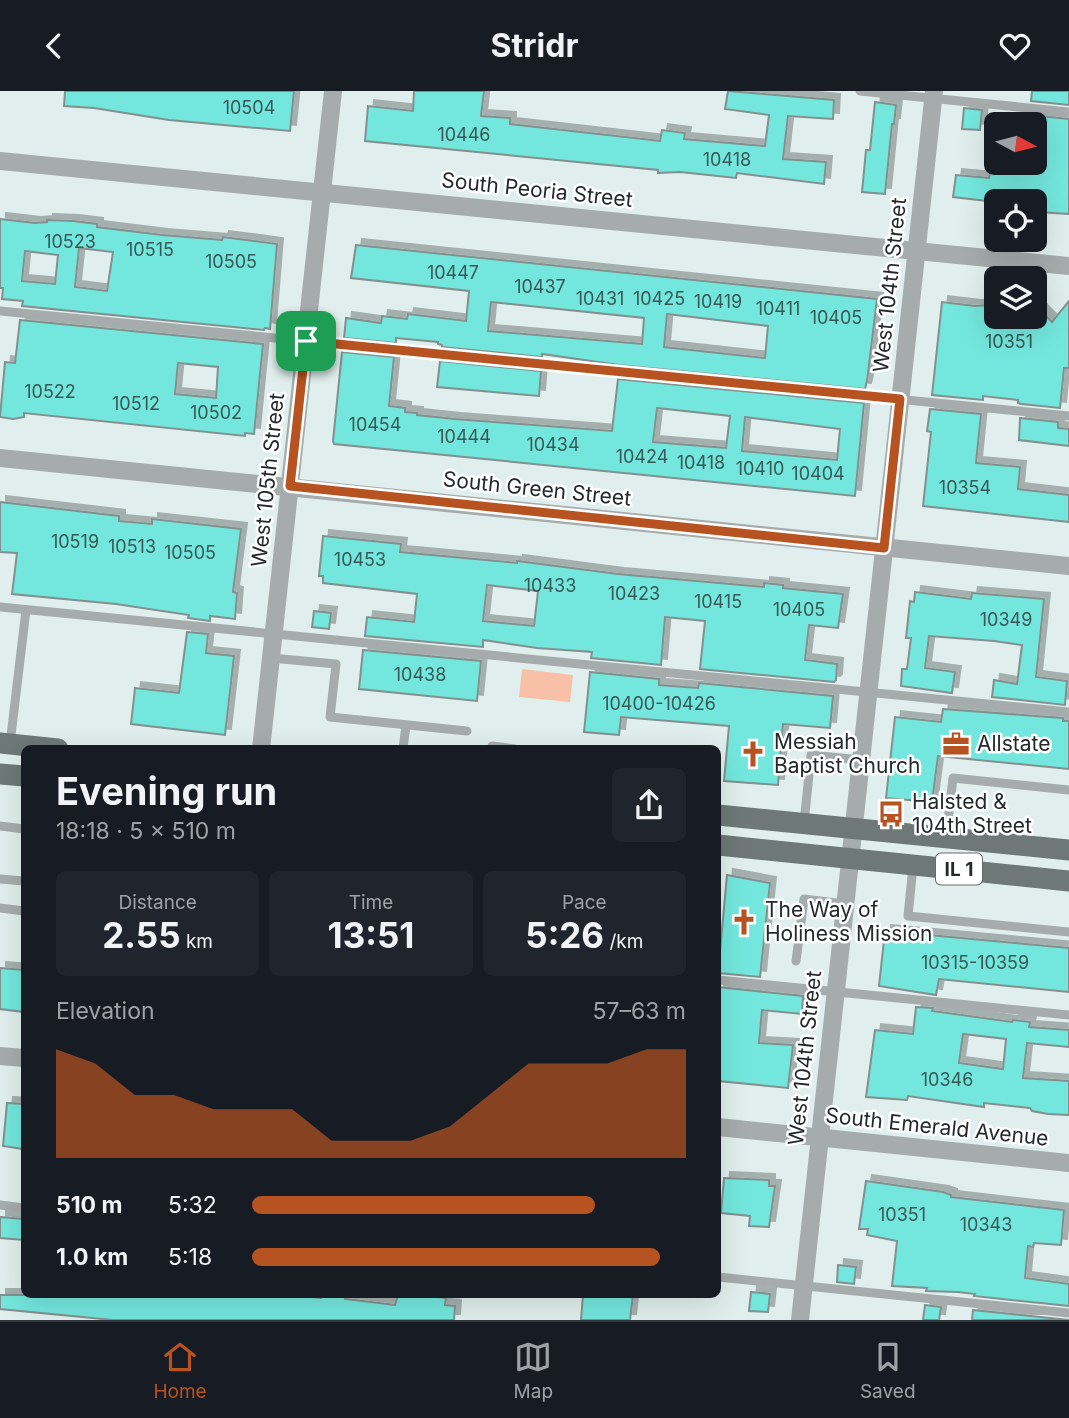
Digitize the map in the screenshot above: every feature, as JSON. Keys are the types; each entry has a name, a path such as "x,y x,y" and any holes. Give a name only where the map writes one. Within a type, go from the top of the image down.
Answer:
{"main road":[{"path":"0,773 21,776"},
{"name":"IL 1","path":"721,815 1069,850"},
{"name":"IL 1","path":"721,845 1069,880"}],"street":[{"name":"West 105th Street","path":"261,745 334,91"},
{"name":"West 104th Street","path":"800,1320 934,95"},
{"name":"South Peoria Street","path":"0,160 1069,266"},
{"name":"South Green Street","path":"0,458 1069,566"},
{"path":"0,1056 21,1058"},
{"name":"South Emerald Avenue","path":"721,1127 1069,1163"}],"lane":[{"path":"860,91 934,95 1069,112"},
{"path":"0,311 1069,416"},
{"path":"0,607 1069,712"},
{"path":"5,744 26,610"},
{"path":"271,658 336,664 330,716 467,731"},
{"path":"404,745 406,725"},
{"path":"804,823 811,755 860,760"},
{"path":"946,838 953,778 1069,790"},
{"path":"0,826 21,828"},
{"path":"913,865 908,916 1069,932"},
{"path":"0,879 21,881"},
{"path":"796,961 804,899 845,904"},
{"path":"0,908 21,911"},
{"path":"721,980 1069,1015"},
{"path":"0,1205 21,1208"},
{"path":"721,1277 1069,1313"}],"shaded area":[{"path":"522,669 573,675 570,702 519,697"}],"building":[{"path":"65,91 294,91 290,131 169,120 64,106"},
{"path":"414,91 484,91 481,116 510,118 510,124 660,141 662,130 685,133 684,139 765,146 769,115 725,109 728,91 834,100 833,119 788,116 783,159 826,162 824,184 737,173 736,178 680,172 658,173 658,170 365,141 368,106 413,111"},
{"path":"1032,91 1069,91 1069,105 1031,101"},
{"path":"875,102 896,105 885,194 862,192"},
{"path":"964,108 982,110 980,130 962,129"},
{"path":"1047,117 1069,119 1069,214 1047,213 1047,189 984,189 984,201 953,197 956,175 989,178 990,175 1047,175"},
{"path":"0,219 35,223 47,220 73,221 97,224 97,227 162,235 222,240 223,237 277,244 270,329 264,330 22,306 23,301 2,299 3,288 0,288","holes":["79,248 113,252 107,291 75,287","25,251 58,255 55,284 22,281"]},
{"path":"356,245 877,299 865,389 619,365 542,354 542,357 442,347 438,342 396,338 396,343 344,338 346,318 381,323 382,316 407,319 408,314 466,321 469,291 351,278","holes":["491,302 644,318 642,344 488,331","667,314 768,326 765,358 664,347"]},
{"path":"1069,301 1069,368 1064,368 1060,408 983,396 983,400 932,395 942,302 984,305 984,329 1047,329 1047,317 1052,322"},
{"path":"20,320 263,344 254,434 245,433 245,436 24,413 24,417 13,419 0,417 5,362 15,363","holes":["178,363 218,367 216,398 175,394"]},
{"path":"342,352 394,357 389,406 405,408 405,412 417,415 455,419 612,431 618,379 864,403 855,496 334,444","holes":["657,408 730,416 726,448 653,442","745,417 840,429 837,460 742,451"]},
{"path":"440,361 541,371 539,396 437,387"},
{"path":"930,409 981,414 976,463 1020,467 1018,489 1069,495 1069,522 923,506 931,432 927,431"},
{"path":"1020,418 1058,422 1058,428 1069,429 1069,446 1019,440"},
{"path":"0,502 119,516 119,521 152,524 152,519 241,529 233,592 237,593 235,619 210,616 210,621 188,618 189,615 116,604 12,594 17,553 0,552"},
{"path":"323,536 401,544 400,552 517,561 618,574 764,587 764,583 783,585 783,588 843,594 838,628 809,625 805,660 837,664 836,680 834,682 700,669 705,621 665,617 661,665 591,658 592,652 483,640 483,647 365,636 367,617 414,622 417,594 323,583 323,576 319,576","holes":["487,585 538,591 534,626 483,621"]},
{"path":"915,592 971,599 972,593 1044,599 1036,677 1067,681 1065,705 992,697 994,680 1017,684 1022,645 994,641 929,636 925,668 955,672 952,693 901,686 902,669 907,669 911,638 906,638 910,601 914,602"},
{"path":"314,611 331,613 329,629 312,627"},
{"path":"187,632 208,634 206,653 234,656 225,735 131,724 135,688 179,693"},
{"path":"363,650 481,661 477,701 359,689"},
{"path":"590,672 659,679 659,685 698,688 699,683 833,696 830,728 783,724 778,785 724,781 729,726 621,717 619,735 584,732"},
{"path":"943,709 1063,718 1063,721 1069,721 1069,769 938,756 932,802 886,798 895,717 941,722"},
{"name":"The Way of Holiness Mission","path":"727,875 770,883 760,977 721,973"},
{"path":"885,931 1069,948 1069,992 939,979 936,995 879,986"},
{"path":"0,968 21,970 21,1012 0,1009"},
{"path":"721,987 803,996 802,1014 762,1010 759,1043 793,1045 788,1088 721,1081"},
{"path":"916,1007 1012,1022 1030,1022 1029,1027 1069,1030 1069,1047 1027,1043 1023,1078 1069,1081 1069,1115 1048,1114 1032,1111 1030,1108 984,1103 984,1107 908,1096 907,1100 866,1097 875,1030 913,1034","holes":["963,1034 1006,1039 1003,1069 959,1063"]},
{"path":"7,1103 21,1104 21,1149 3,1146"},
{"path":"724,1178 769,1180 769,1186 775,1186 769,1227 749,1226 750,1216 721,1213"},
{"path":"866,1181 943,1192 951,1197 1064,1210 1061,1245 1034,1243 1033,1247 1028,1246 1025,1278 1069,1284 1069,1306 892,1286 897,1241 867,1235 868,1229 859,1229"},
{"path":"0,1217 21,1219 21,1240 0,1238"},
{"path":"838,1265 856,1267 854,1284 837,1282"},
{"path":"751,1292 770,1294 768,1312 749,1311"},
{"path":"0,1295 21,1295 21,1298 345,1298 395,1305 397,1298 446,1298 445,1305 455,1306 454,1320 113,1320 0,1309"},
{"path":"583,1298 633,1298 630,1320 581,1320"},
{"path":"925,1305 941,1307 939,1320 923,1320"},
{"path":"973,1310 1069,1320 972,1320"}],"place":[{"name":"Allstate","path":"956,744"},
{"name":"Messiah Baptist Church","path":"753,754"},
{"name":"Halsted & 104th Street","path":"891,814"},
{"name":"The Way of Holiness Mission","path":"744,922"}],"route":[{"path":"306,341 900,399 884,548 290,486 306,341"}]}
